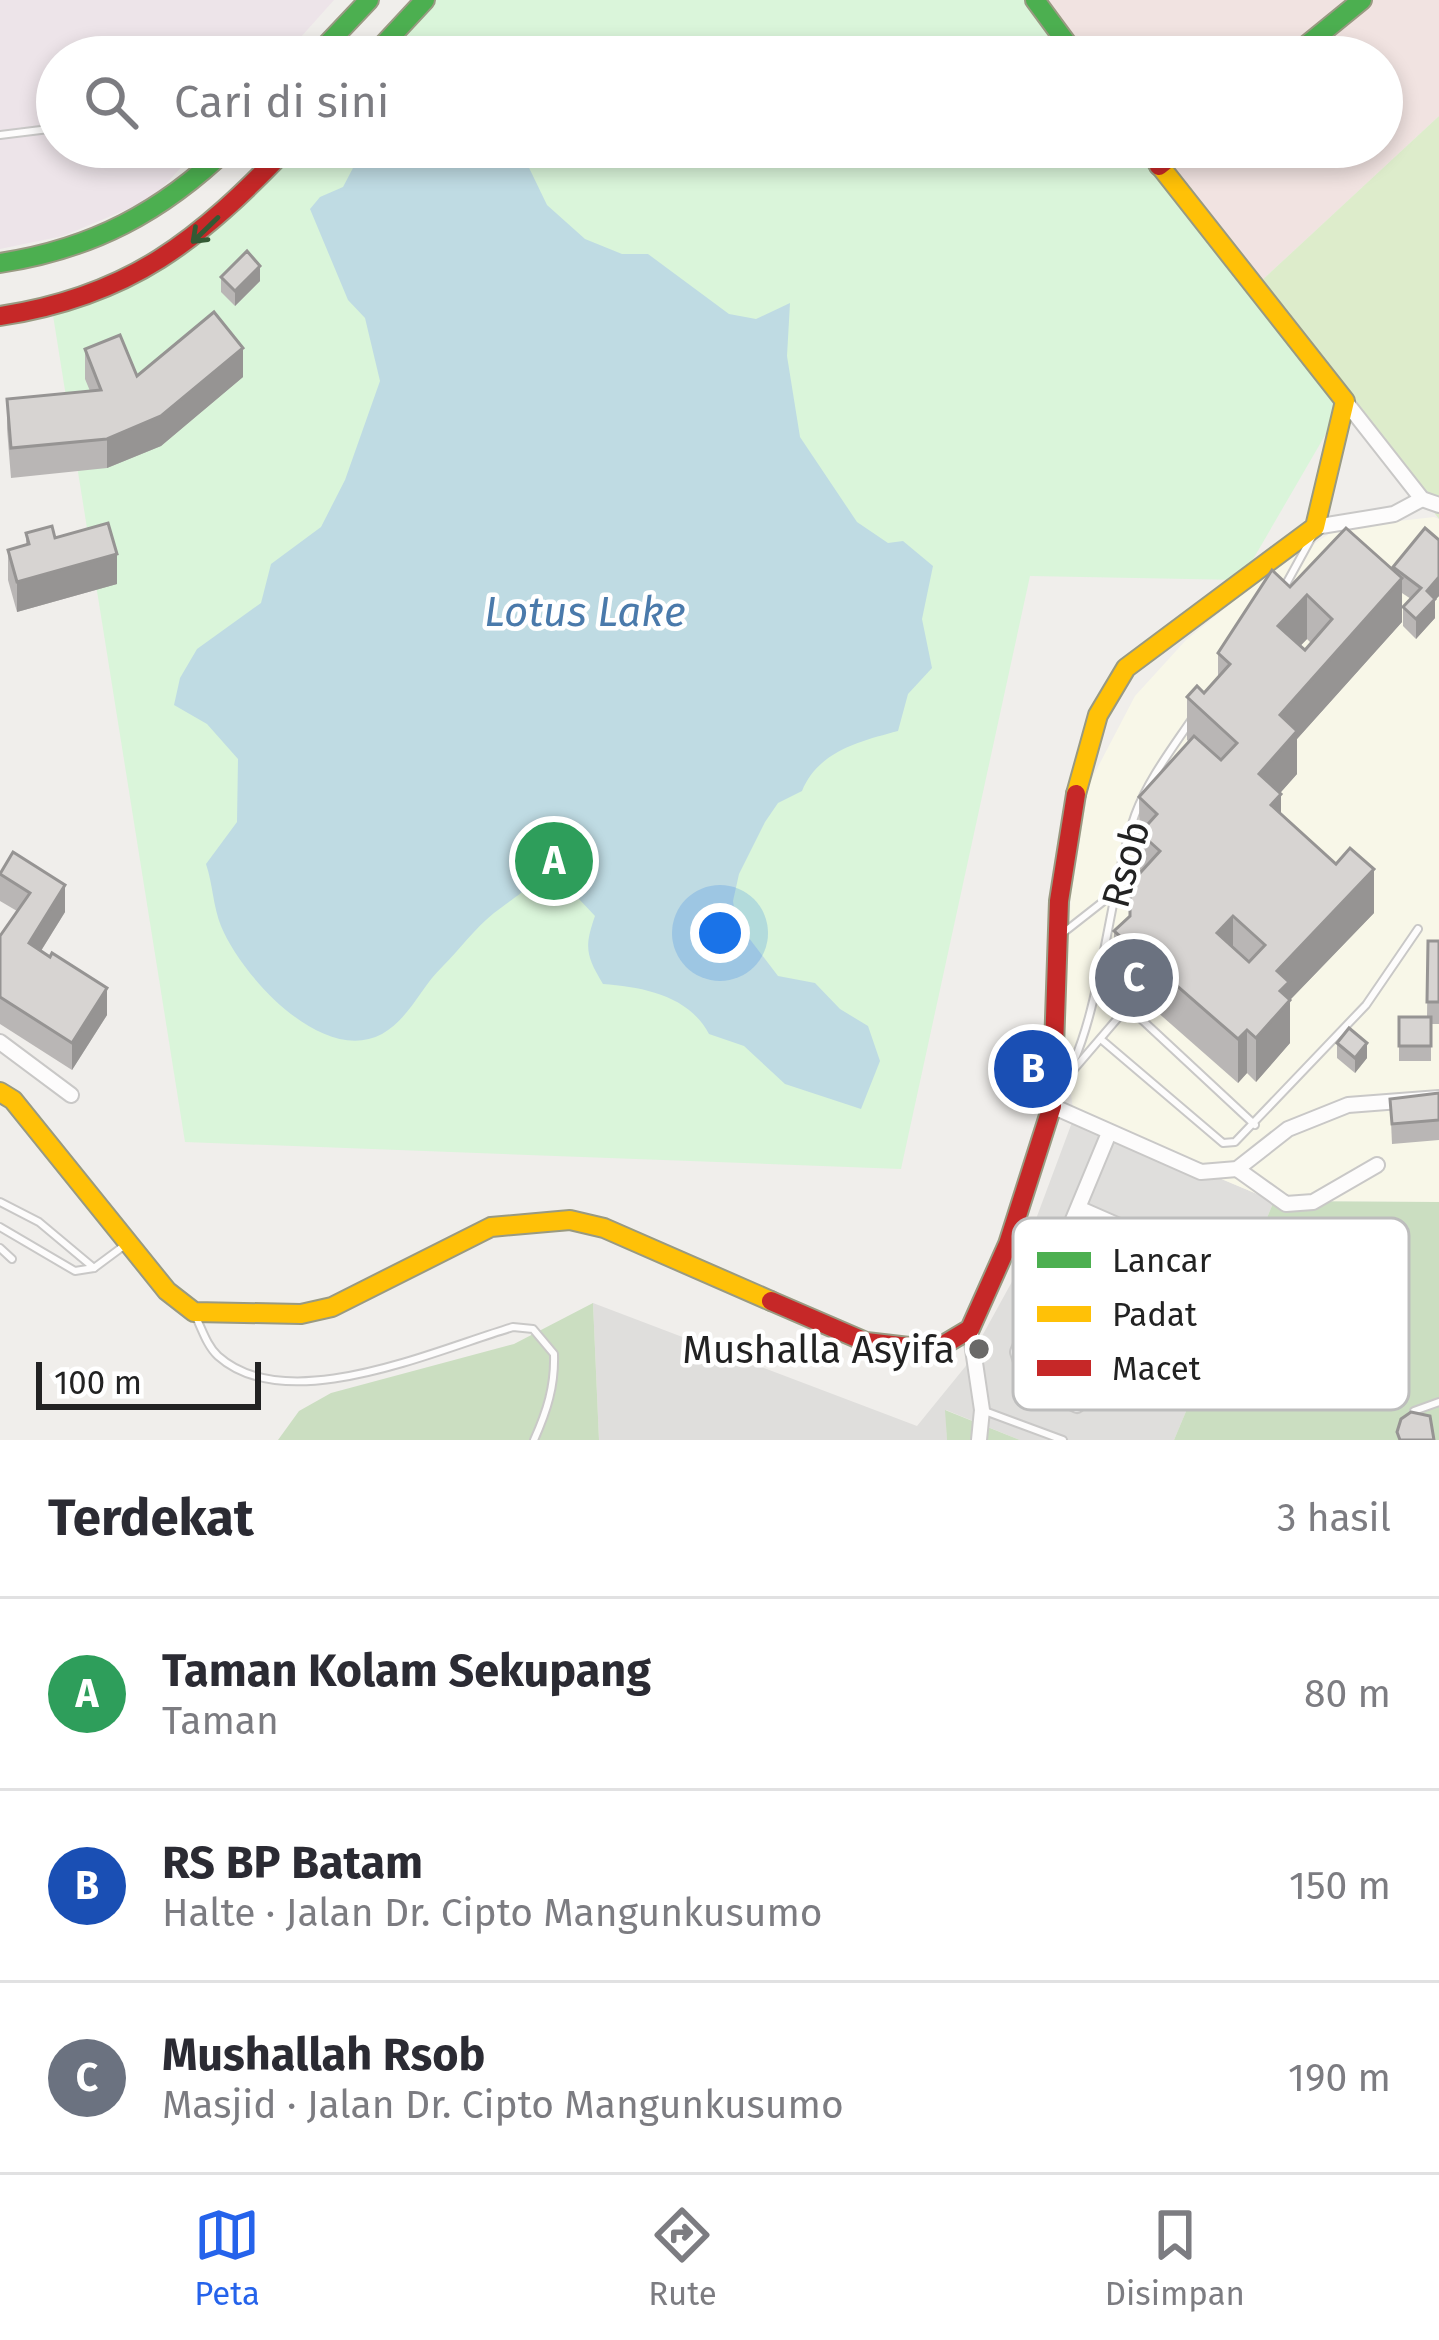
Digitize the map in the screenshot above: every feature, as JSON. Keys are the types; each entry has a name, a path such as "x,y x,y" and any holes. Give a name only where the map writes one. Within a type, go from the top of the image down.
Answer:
{"main road":[{"path":"335,36 369,0"},
{"path":"392,36 425,0"},
{"path":"1035,0 1062,36"},
{"path":"1318,36 1362,0"},
{"path":"0,263 45,258 114,234 159,211 206,168"},
{"path":"0,316 98,297 145,276 187,248 267,168"},
{"path":"1017,1218 1052,1103 1056,938 1082,759 1110,688 1126,668 1315,526 1345,400 1161,168"},
{"path":"0,1092 13,1100 167,1291 194,1312 251,1316 332,1307 491,1227 570,1220 604,1228 866,1342 935,1350 970,1329 1013,1231"}],"street":[{"path":"1345,400 1422,499 1439,505"},
{"path":"1315,526 1394,514 1422,499"},
{"path":"0,1042 71,1095"},
{"path":"1052,1103 1201,1172 1237,1169 1288,1129 1348,1106 1439,1098"},
{"path":"1074,1218 1109,1133"},
{"path":"1237,1169 1286,1204 1313,1202 1377,1166"},
{"path":"1078,1208 1101,1218"},
{"path":"970,1329 982,1410 979,1440"}],"lane":[{"path":"0,134 36,130"},
{"path":"1283,589 1315,526"},
{"name":"Rsob","path":"1052,1103 1066,1077 1097,978 1135,815 1156,771 1194,716"},
{"path":"1056,938 1116,891"},
{"path":"1103,1041 1223,1143 1235,1142 1366,1005 1418,929"},
{"path":"1097,978 1255,1125"},
{"path":"1066,1077 1103,1041 1130,1005"},
{"path":"0,1202 39,1222 94,1268"},
{"path":"0,1227 75,1271 94,1268 128,1243"},
{"path":"0,1248 12,1259"},
{"path":"194,1312 220,1358 276,1382 315,1383 512,1328 533,1329 545,1337 555,1369 550,1402 534,1440"},
{"path":"1414,1411 1439,1402"},
{"path":"982,1410 1063,1440"}],"shaded area":[{"path":"0,0 334,0 302,36 36,36 36,168 181,168 152,199 63,236 0,249"},
{"path":"1038,0 1439,0 1439,116 1403,149 1403,36 1066,36"},
{"path":"1168,168 1383,168 1258,284"},
{"path":"1439,519 1439,1202 1274,1201 1074,1117 1070,1087 1060,1082 1071,896 1089,784 1135,696 1186,640 1261,579 1338,528"},
{"path":"1074,1117 1274,1201 1267,1218 1036,1218"},
{"path":"1013,1280 1013,1410 1187,1410 1174,1440 1020,1440 946,1410 947,1440 599,1440 593,1303 917,1426 965,1367"}],"green space":[{"path":"425,0 1038,0 1066,36 392,36"},
{"path":"1439,116 1439,519 1258,284 1383,168 1403,168 1403,149"},
{"path":"265,168 1168,168 1345,401 1241,580 1030,576 901,1169 185,1142 52,309 145,276"},
{"path":"1274,1201 1439,1202 1439,1440 1174,1440 1187,1410 1409,1410 1409,1218 1267,1218"},
{"path":"593,1303 599,1440 278,1440 299,1411 331,1393 514,1344"},
{"path":"945,1410 1020,1440 947,1440"}],"water":[{"name":"Lotus Lake","path":"353,168 529,168 547,205 585,239 622,254 648,254 729,314 756,319 790,303 787,356 800,437 857,522 888,543 903,541 933,566 922,619 932,668 908,694 898,731 830,757 802,791 778,803 739,874 733,901 736,921 778,976 815,983 840,1009 868,1026 880,1061 861,1109 785,1084 744,1046 709,1034 677,1002 649,991 603,984 588,951 595,916 562,881 536,878 474,932 400,1020 382,1034 359,1041 334,1038 286,1010 231,946 218,918 206,864 237,822 238,759 207,724 174,705 180,678 197,649 261,603 271,564 321,527 345,480 380,381 365,318 348,300 310,209 320,197 343,187"}],"building":[{"path":"247,251 260,266 235,291 221,277"},
{"path":"214,312 243,348 161,416 107,439 11,448 7,399 101,390 85,349 120,335 137,376"},
{"path":"108,523 117,554 17,582 8,550 29,544 26,533 52,526 55,538"},
{"path":"1346,528 1402,578 1280,715 1297,731 1259,774 1281,794 1271,805 1336,864 1350,848 1374,869 1277,971 1289,982 1280,991 1290,1000 1256,1038 1247,1030 1238,1039 1114,931 1130,916 1130,884 1160,851 1140,833 1157,814 1139,797 1194,736 1221,760 1237,743 1187,697 1197,686 1204,693 1230,664 1218,653 1272,570 1290,587","holes":["1307,595 1332,619 1305,650 1278,626","1233,916 1265,945 1249,962 1217,933"]},
{"path":"1425,528 1439,540 1439,577 1427,591 1435,599 1416,619 1403,607 1421,588 1393,567"},
{"path":"13,852 65,885 29,943 107,988 72,1043 0,997 0,936 30,893 0,874"},
{"path":"1428,941 1439,941 1439,1002 1427,1002"},
{"path":"1399,1017 1431,1017 1431,1046 1399,1046"},
{"path":"1349,1028 1367,1043 1355,1058 1337,1043"},
{"path":"1439,1093 1439,1120 1392,1124 1390,1099"},
{"path":"1411,1412 1430,1416 1434,1440 1400,1440 1401,1419"}],"traffic: fast":[{"path":"335,36 369,0"},
{"path":"392,36 425,0"},
{"path":"1035,0 1062,36"},
{"path":"1318,36 1362,0"},
{"path":"0,263 65,248 124,224 206,168"}],"traffic: slow":[{"path":"1076,794 1098,715 1126,668 1315,527 1345,401 1162,168"},
{"path":"0,1092 13,1100 167,1291 194,1312 301,1314 332,1307 491,1227 570,1220 604,1228 771,1301"}],"traffic: jam":[{"path":"0,316 88,294 160,259 224,210 267,168"},
{"path":"1016,1218 1052,1106 1059,901 1076,794"},
{"path":"771,1301 866,1342 935,1350 970,1329 1013,1228"}],"place":[{"name":"Taman Kolam Sekupang","path":"554,861"},
{"name":"Mushallah Rsob","path":"1134,978"},
{"name":"RS BP Batam","path":"1033,1069"},
{"name":"Mushalla Asyifa","path":"979,1349"}]}
